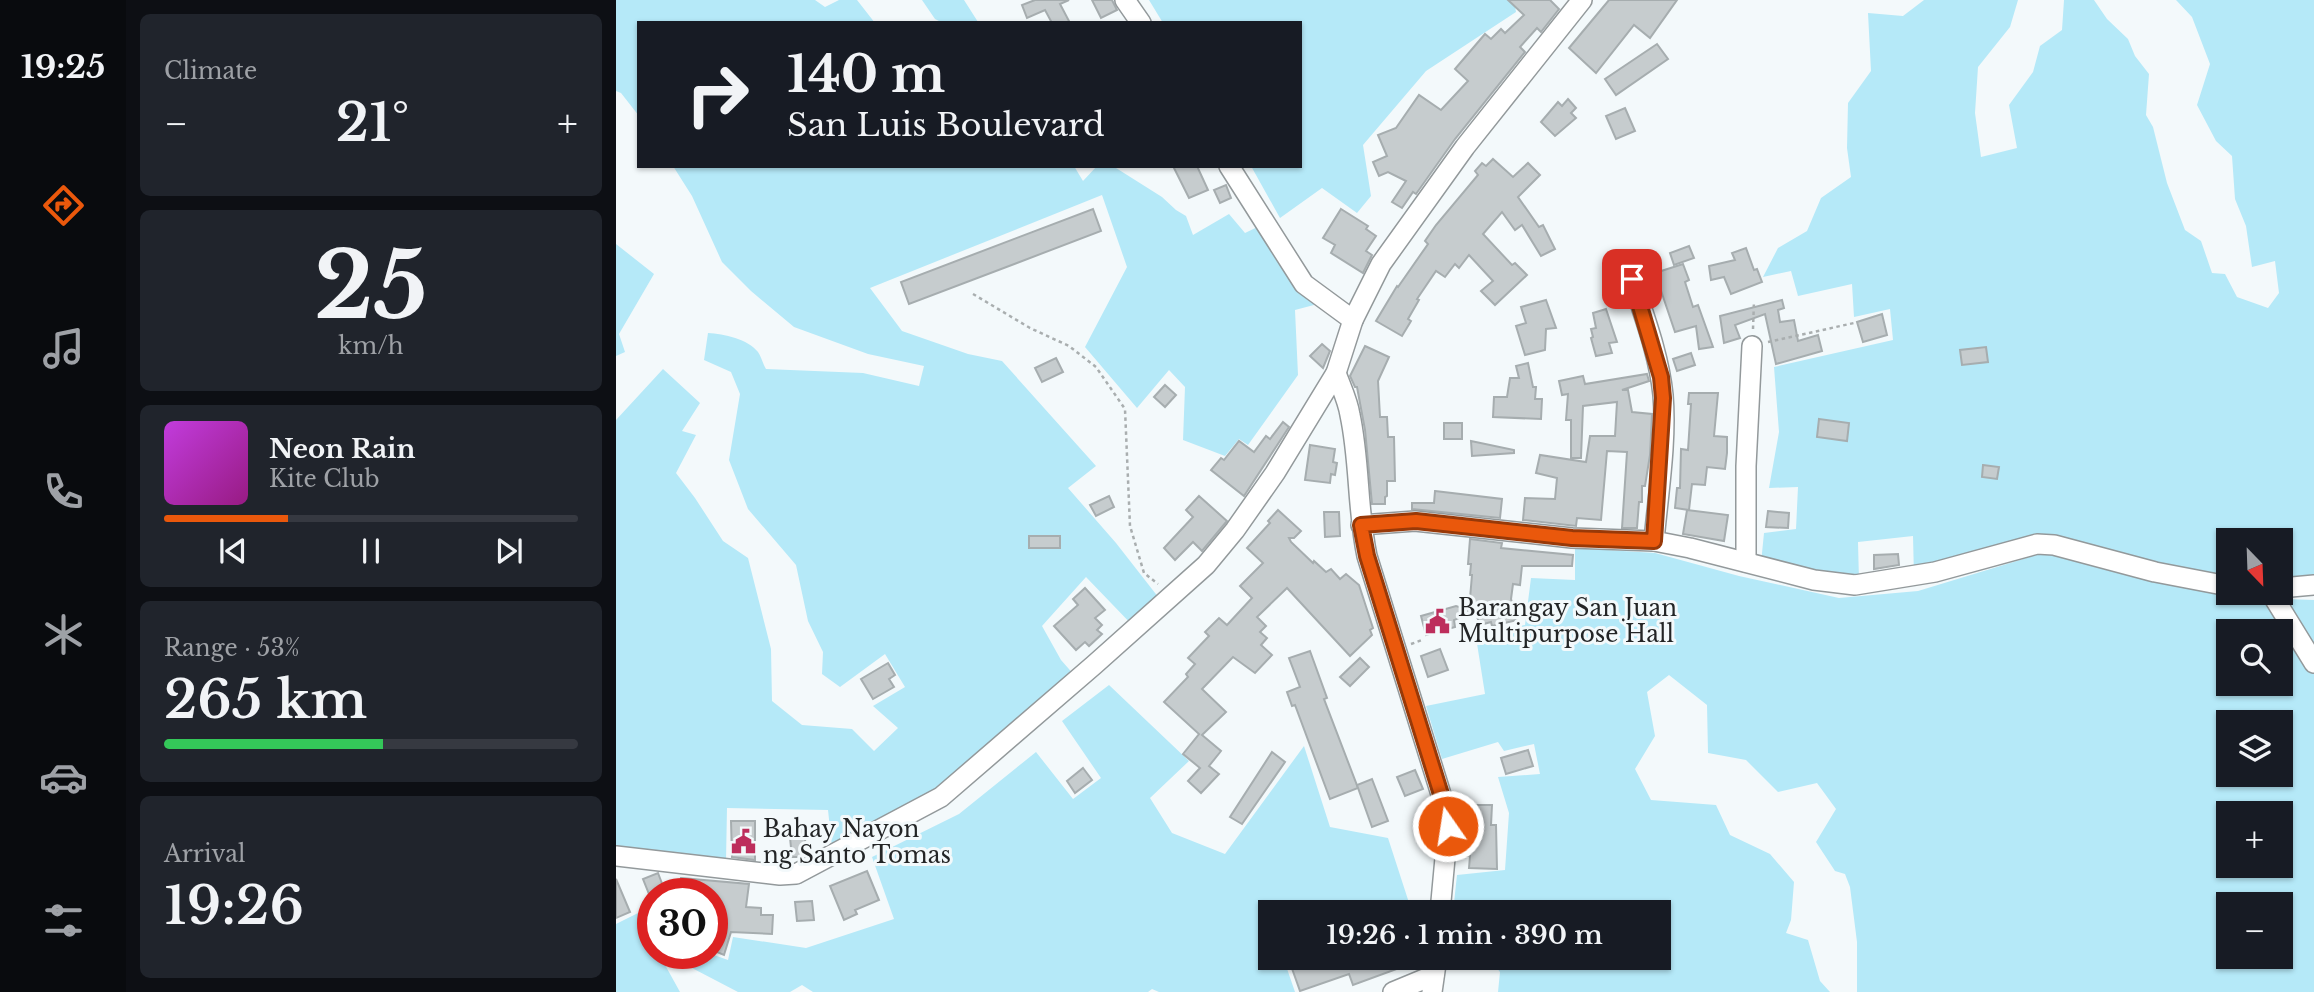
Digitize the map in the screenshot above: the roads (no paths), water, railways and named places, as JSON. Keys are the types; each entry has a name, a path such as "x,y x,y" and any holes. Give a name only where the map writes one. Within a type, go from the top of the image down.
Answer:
{"street":[{"path":"1125,0 1140,21"},
{"path":"616,856 780,875 796,873 820,863 941,797 1037,715 1206,565 1235,530 1275,473 1336,373 1353,320 1381,264 1465,147 1582,0"},
{"path":"1230,168 1304,284 1353,320"},
{"path":"1632,279 1661,377 1663,398 1654,541"},
{"path":"1746,562 1746,466 1752,346"},
{"path":"1336,373 1350,411 1358,466 1361,525 1367,556 1444,804 1448,826 1441,900"},
{"path":"1361,525 1416,521 1572,538 1654,541 1814,580 1855,585 1935,572 2037,544 2054,545 2155,572 2216,584"},
{"path":"2293,587 2314,585"},
{"path":"2279,606 2314,663"},
{"path":"1393,992 1434,975"}],"place":[{"name":"Barangay San Juan Multipurpose Hall","path":"1438,621"},
{"name":"Bahay Nayon ng Santo Tomas","path":"743,842"}]}
